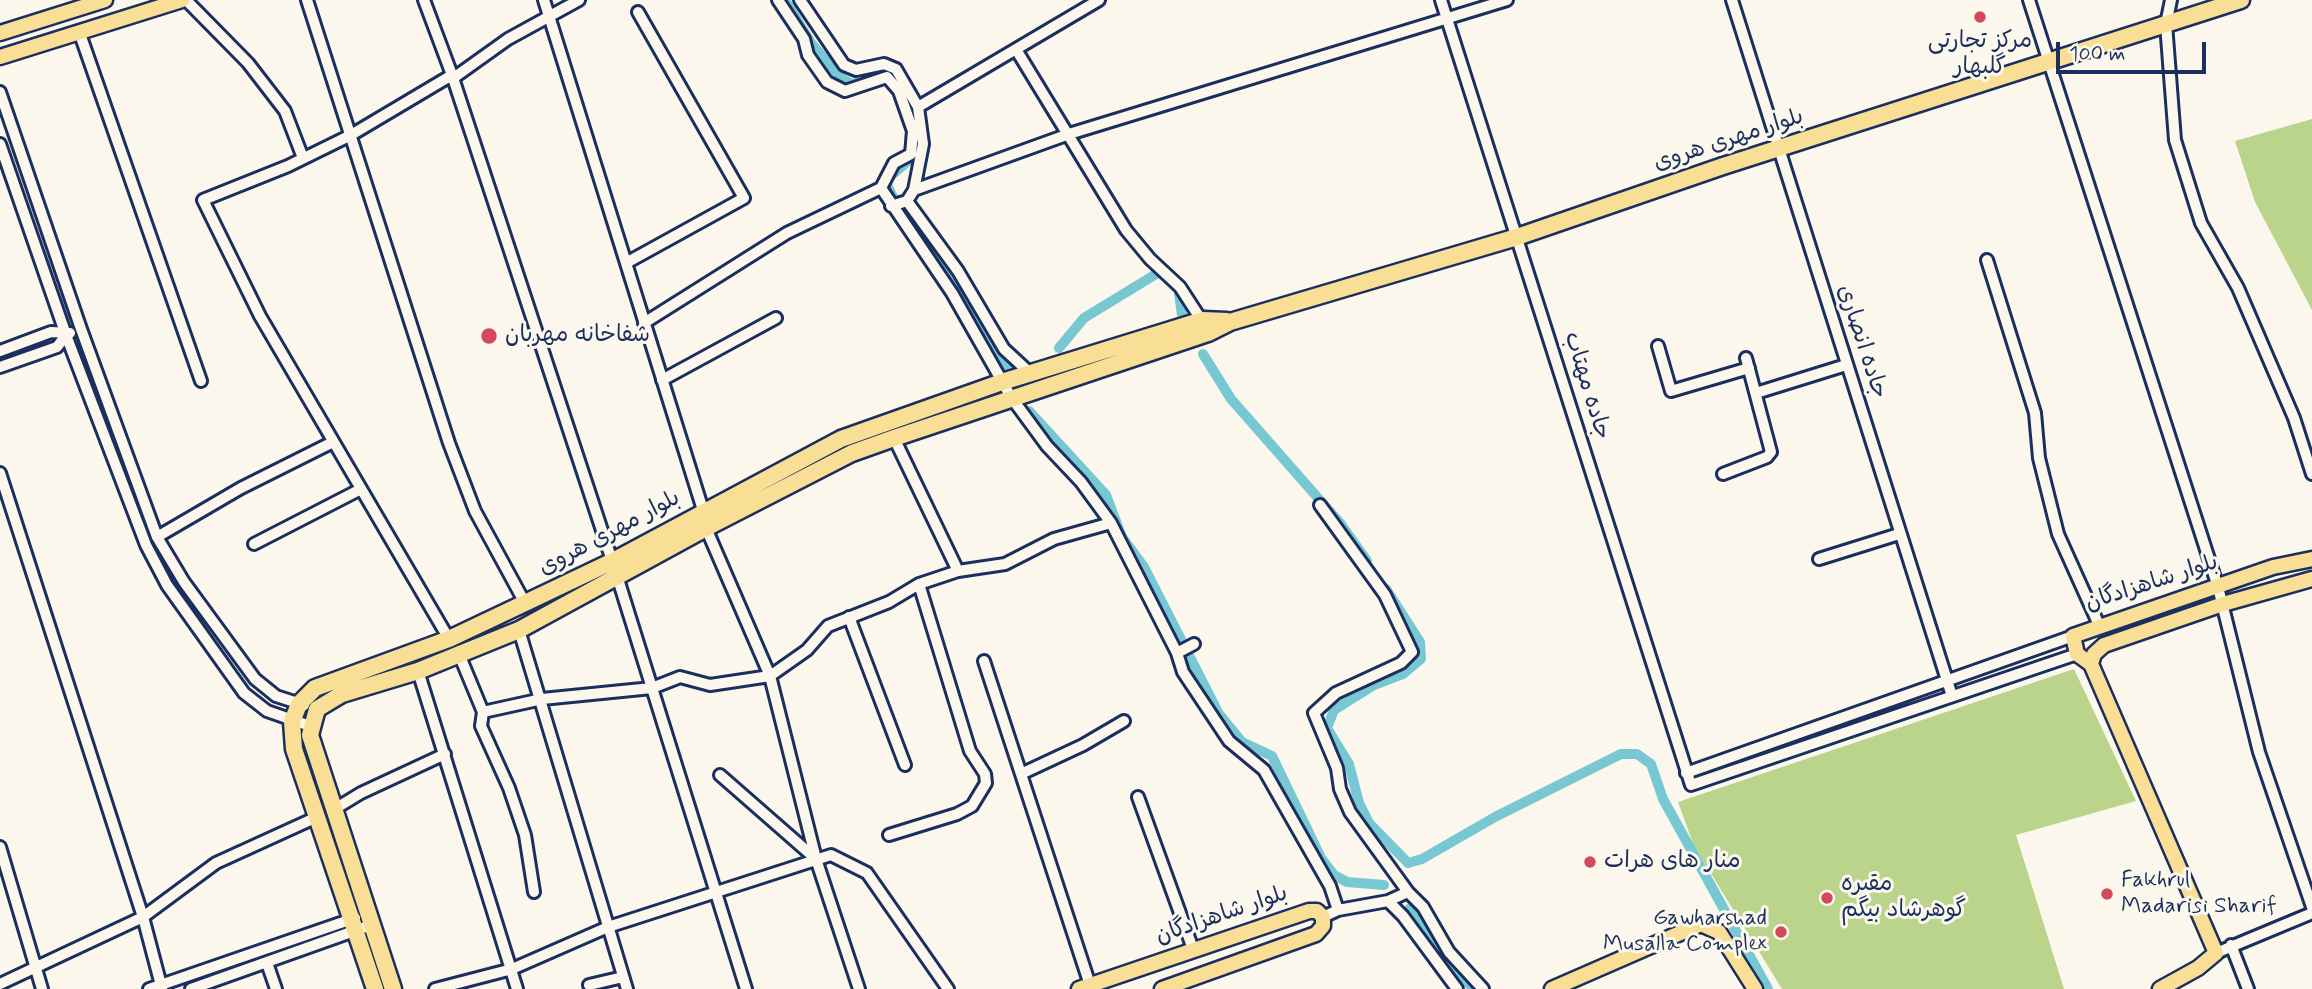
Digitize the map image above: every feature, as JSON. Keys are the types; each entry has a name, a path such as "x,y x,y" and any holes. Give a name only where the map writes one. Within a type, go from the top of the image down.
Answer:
{"highway":[{"name":"بلوار مهری هروی","path":"299,704 315,688 449,639 611,562 703,510 841,439 1030,373 1230,322 1517,237 1778,148 2241,0"},
{"name":"بلوار مهری هروی","path":"317,709 342,694 418,671 519,630 618,579 706,528 852,453 1205,327"},
{"path":"299,704 292,722 294,749 375,989"},
{"path":"317,709 310,726 312,746 393,989"}],"main road":[{"path":"0,33 105,0"},
{"path":"0,57 184,0"},
{"name":"بلوار شاهزادگان","path":"2077,654 2073,636 2099,625 2273,567 2312,559"},
{"name":"بلوار شاهزادگان","path":"2091,664 2094,654 2104,645 2223,604 2312,579"},
{"path":"2077,654 2091,664 2216,953 2198,968 2161,989"},
{"name":"بلوار شاهزادگان","path":"1085,987 1309,911 1317,911 1323,917 1323,926 1316,934 1167,988"},
{"path":"1552,989 1701,924 1719,932 1755,989"}],"street":[{"path":"184,0 248,63 285,111 303,158"},
{"path":"307,0 449,443 475,511 526,603"},
{"path":"424,0 618,579 746,989"},
{"path":"544,0 703,510"},
{"path":"449,639 260,316 203,200 351,135 452,77 508,39 579,0"},
{"path":"644,323 788,233 881,188 894,163 911,154 912,131 900,91 887,77 845,92 827,82 808,55 804,39 778,0"},
{"path":"800,0 844,65 856,71 884,64 896,69 918,107 923,144 914,190 907,201 891,206"},
{"path":"918,107 1017,51 1099,0"},
{"name":"جاده مهتاب","path":"1441,0 1691,785 1952,696"},
{"path":"914,190 1069,134 1507,0"},
{"name":"جاده انصاری","path":"1731,0 1952,696"},
{"path":"2029,0 2218,587 2259,752 2312,907"},
{"path":"2171,0 2166,24 2175,140 2202,223 2243,300 2294,418 2312,474"},
{"path":"626,263 744,198 638,12"},
{"path":"80,34 201,381"},
{"path":"1017,51 1126,230 1150,259 1181,287 1205,327"},
{"path":"0,92 81,329 158,537 184,582 256,679 276,696 317,709"},
{"path":"0,144 66,335 146,544 167,585 244,693 267,710 292,722 310,726"},
{"path":"881,188 953,293 1011,397 1047,446 1081,482 1111,523 1177,653 1183,672 1228,740 1265,770 1330,886 1338,910"},
{"path":"907,201 958,271 1004,349 1030,373"},
{"path":"1987,260 2035,413 2039,458 2058,534 2099,625"},
{"path":"662,380 776,317"},
{"path":"0,368 57,347 66,335 81,329"},
{"path":"0,351 51,332 66,335"},
{"path":"1658,346 1671,391 1747,363 1771,452 1767,457 1723,474"},
{"path":"1756,394 1846,365"},
{"path":"894,438 958,571"},
{"path":"158,537 241,488 333,442"},
{"path":"0,473 143,917 157,988 370,919"},
{"path":"254,544 361,489"},
{"path":"1320,505 1385,595 1412,652 1401,663 1336,693 1314,713 1336,768 1339,789 1350,812 1408,892 1423,907 1448,952 1483,989"},
{"path":"483,712 542,699 652,688 680,677 710,685 770,676 807,650 828,625 889,602 919,584 958,571 1005,564 1054,539 1111,523"},
{"path":"706,528 770,676 816,859 859,989"},
{"path":"1819,559 1899,534"},
{"path":"889,835 957,814 972,806 986,783 985,774 971,751 919,584"},
{"path":"849,617 905,765"},
{"path":"519,630 542,699 627,989"},
{"path":"1686,773 2073,636"},
{"path":"1177,653 1194,644"},
{"path":"459,654 483,712 481,726 509,788 525,835 534,892"},
{"path":"1952,696 2077,654"},
{"path":"984,661 1023,773 1085,987"},
{"path":"418,671 517,989"},
{"path":"1023,773 1083,745 1124,721"},
{"path":"333,810 361,793 444,754"},
{"path":"720,775 816,859"},
{"path":"1138,797 1194,949"},
{"path":"0,984 143,917 216,863 317,817"},
{"path":"0,847 42,989"},
{"path":"435,989 512,969 608,927 714,890 831,855 867,873 948,989"},
{"path":"1323,917 1338,910 1388,901 1408,892"},
{"path":"1388,901 1403,916 1457,989"},
{"path":"2216,953 2312,913"},
{"path":"191,989 267,963 352,925"},
{"path":"2231,945 2248,989"},
{"path":"267,963 276,989"},
{"path":"589,985 623,977"}],"green space":[{"path":"2312,119 2312,310 2255,202 2235,141"},
{"path":"2074,669 2136,801 2016,835 2064,989 1782,989 1694,846 1678,802"}],"waterway":[{"path":"785,0 811,43 840,77 852,84 863,81"},
{"path":"896,203 885,181 915,155"},
{"path":"904,216 946,267 979,323 994,358"},
{"path":"1059,348 1084,318 1161,271 1178,286 1182,315"},
{"path":"991,353 1010,368"},
{"path":"1203,354 1231,399 1340,523 1367,561"},
{"path":"1029,411 1106,495 1122,537 1144,567 1219,714 1242,742 1272,756 1321,858 1334,875 1347,882 1384,885"},
{"path":"1386,589 1420,642 1421,659 1403,674 1374,685 1334,710 1327,728 1349,764 1359,803 1369,823 1408,863 1422,859 1495,817 1621,754 1637,754 1651,764 1663,799 1768,989"},
{"path":"1410,908 1447,965 1475,989"}],"place":[{"name":"مرکز تجارتی گلبهار","path":"1980,17"},
{"name":"شفاخانه مهربان","path":"489,336"},
{"name":"منار های هرات","path":"1590,862"},
{"name":"Fakhrul Madarisi Sharif","path":"2107,894"},
{"name":"مقبره گوهرشاد بیگم","path":"1827,898"},
{"name":"Gawharshad Musalla Complex","path":"1781,932"}]}
